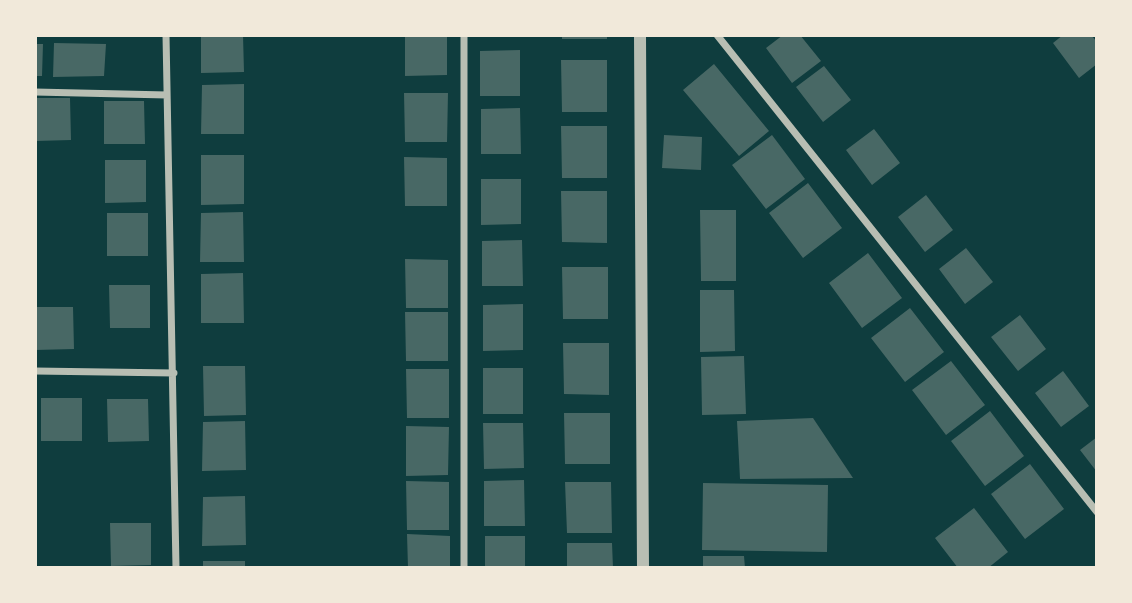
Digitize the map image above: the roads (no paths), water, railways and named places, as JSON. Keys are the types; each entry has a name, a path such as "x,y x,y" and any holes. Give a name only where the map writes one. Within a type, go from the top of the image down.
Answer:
{"street":[{"path":"166,35 176,568"},
{"path":"464,35 464,568"},
{"path":"640,35 643,568"},
{"path":"717,35 1097,512"},
{"path":"35,92 167,95"},
{"path":"35,371 174,373"}]}
